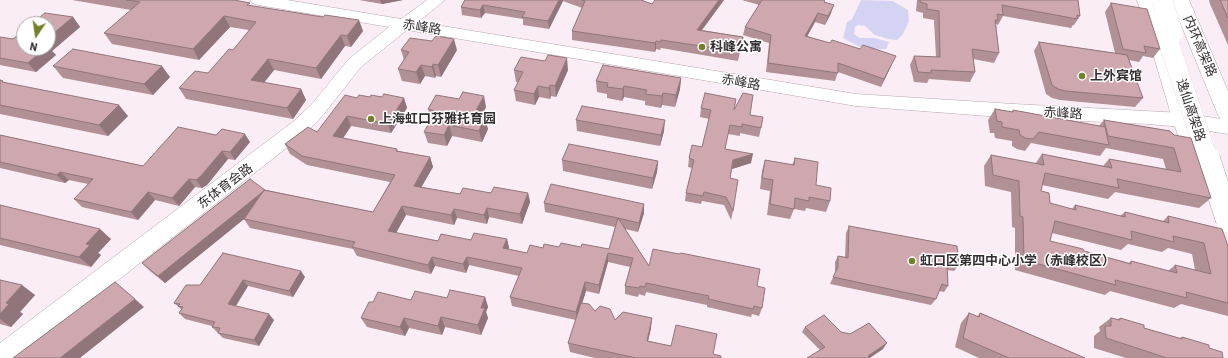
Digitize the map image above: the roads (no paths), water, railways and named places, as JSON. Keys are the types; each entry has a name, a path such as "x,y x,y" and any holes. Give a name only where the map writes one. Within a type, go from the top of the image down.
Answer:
{"main road":[{"path":"1146,0 1183,120 1225,228"},
{"name":"逸仙高架路","path":"1156,0 1225,228"},
{"name":"内环高架路","path":"1162,0 1228,184"},
{"name":"内环高架路","path":"1180,0 1227,107"},
{"path":"1186,0 1227,107"}],"street":[{"name":"赤峰路","path":"258,0 856,100 929,106 1183,120 1228,126"},
{"name":"东体育会路","path":"0,358 295,131 317,110 355,63 379,43 437,0"}],"water":[{"path":"861,0 893,1 908,10 909,21 903,34 897,40 875,35 865,26 858,25 855,27 854,34 860,38 874,38 889,42 886,49 860,47 843,38 847,22 852,19"}],"place":[{"name":"科峰公寓","path":"702,47"},
{"name":"上外宾馆","path":"1082,76"},
{"name":"上海虹口芬雅托育园","path":"371,119"},
{"name":"虹口区第四中心小学（赤峰校区）","path":"912,261"}]}
